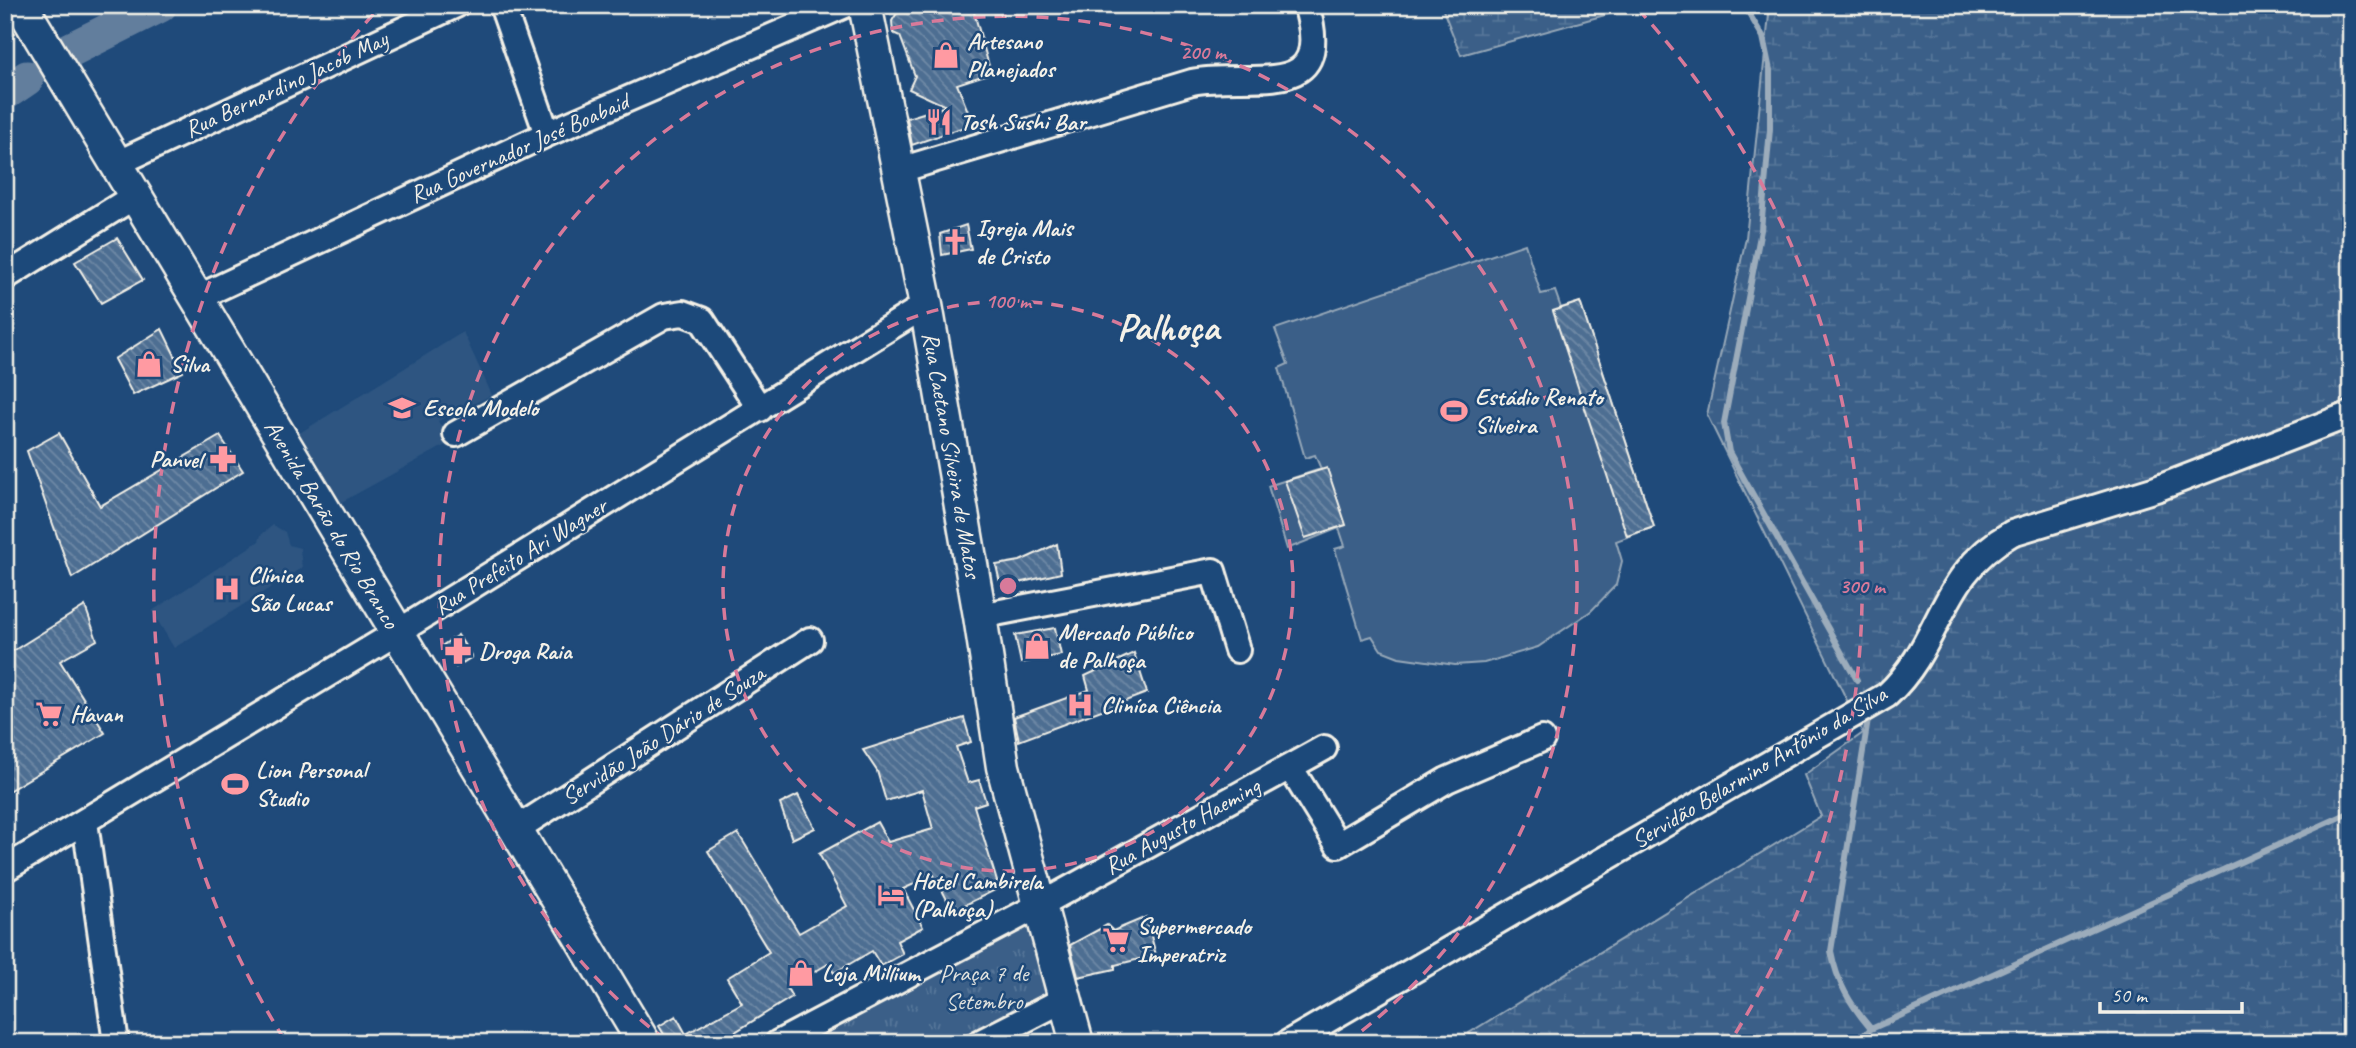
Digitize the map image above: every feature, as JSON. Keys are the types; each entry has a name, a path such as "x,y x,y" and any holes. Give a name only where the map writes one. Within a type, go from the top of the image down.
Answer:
{"main road":[{"name":"Avenida Barão do Rio Branco","path":"22,5 645,1043"},
{"name":"Rua Caetano Silveira de Matos","path":"865,5 926,305 981,615 1003,767 1077,1043"}],"street":[{"name":"Rua Bernardino Jacob May","path":"116,164 456,5"},
{"path":"502,5 506,9 547,134"},
{"name":"Rua Governador José Boabaid","path":"197,298 547,134 845,5"},
{"path":"900,170 1192,82 1212,78 1260,80 1290,75 1305,64 1312,53 1314,37 1306,5"},
{"path":"5,277 135,196"},
{"name":"Rua Prefeito Ari Wagner","path":"5,869 397,632 926,305"},
{"path":"456,434 664,316 683,313 702,320 760,409"},
{"name":"Servidão Belarmino Antônio da Silva","path":"1288,1043 1887,695 1907,676 1962,575 1994,543 2012,533 2156,489 2351,414"},
{"path":"981,615 1213,571 1237,650"},
{"name":"Servidão João Dário de Souza","path":"515,830 810,640"},
{"path":"1290,767 1338,845 1447,780 1542,739"},
{"name":"Rua Augusto Haeming","path":"1040,905 1324,748"},
{"path":"85,822 116,1043"},
{"path":"778,1043 1040,905"},
{"path":"979,1043 1065,999"}],"shaded area":[{"name":"Escola Modelo","path":"463,332 492,395 438,421 451,442 338,504 298,434"},
{"name":"Clínica São Lucas","path":"273,525 285,532 289,545 300,548 302,568 174,648 152,611 259,541 261,535"}],"green space":[{"path":"1441,5 1641,5 1461,55"},
{"path":"1770,5 2351,5 2351,1043 1476,1043 1469,1033 1821,816 1804,775 1863,733 1707,415 1746,238"},
{"name":"Estádio Renato Silveira","path":"1525,244 1541,294 1555,291 1561,308 1580,302 1654,527 1616,541 1622,561 1616,585 1591,611 1538,647 1484,663 1455,665 1399,657 1381,650 1372,636 1362,639 1335,549 1345,546 1339,528 1287,549 1268,486 1321,469 1315,455 1305,458 1279,368 1288,364 1275,329"},
{"name":"Praça 7 de Setembro","path":"1035,922 1055,989 1047,999 967,1043 798,1043"}],"building":[{"name":"Artesano Planejados","path":"911,5 933,14 935,5 972,5 991,73 957,84 973,124 912,145 907,118 946,106 909,89 915,76 900,36 893,33 892,21 897,13"},
{"name":"Igreja Mais de Cristo","path":"966,225 971,249 942,255 940,234"},
{"path":"117,238 143,280 101,303 75,262"},
{"path":"1580,302 1654,527 1627,536 1553,311"},
{"path":"162,329 183,372 133,395 114,359"},
{"path":"59,433 100,506 220,436 243,471 72,578 27,451"},
{"path":"1327,468 1346,525 1305,538 1285,481"},
{"path":"1057,544 1061,573 1001,587 996,565 1020,561"},
{"name":"Havan","path":"85,606 97,640 60,661 105,733 5,793 5,694 12,690 5,679 5,656"},
{"name":"Mercado Público de Palhoça","path":"1055,628 1061,655 1021,663 1015,635"},
{"name":"Droga Raia","path":"458,635 472,657 456,667 443,645"},
{"name":"Cliníca Ciência","path":"1134,653 1147,693 1019,741 1014,717 1089,690 1085,676"},
{"path":"964,718 971,742 956,747 968,783 979,780 986,802 974,806 999,888 953,911 934,875 903,889 923,927 897,941 903,954 881,966 872,951 834,973 828,964 787,988 792,997 717,1043 669,1043 659,1026 676,1016 686,1034 742,1003 727,978 769,952 708,851 738,833 799,933 847,906 819,854 877,822 888,842 933,829 922,790 886,801 877,771 863,750"},
{"path":"798,795 815,828 792,839 780,804"},
{"name":"Supermercado Imperatriz","path":"1146,917 1156,955 1115,965 1115,969 1078,977 1070,945 1107,925 1113,931"}],"waterway":[{"path":"68,51 160,5"},
{"path":"1744,5 1763,37 1770,70 1770,129 1761,230 1724,423 1729,452 1857,680"},
{"path":"5,93 27,78"},
{"path":"1868,720 1831,951 1845,993 1871,1029"},
{"path":"1854,1043 1871,1029 2351,812"}],"place":[{"name":"Artesano Planejados","path":"946,55"},
{"name":"Tosh Sushi Bar","path":"939,122"},
{"name":"Igreja Mais de Cristo","path":"955,242"},
{"name":"Silva","path":"149,364"},
{"name":"Escola Modelo","path":"402,408"},
{"name":"Estádio Renato Silveira","path":"1454,411"},
{"name":"Panvel","path":"223,459"},
{"name":"Clínica São Lucas","path":"227,589"},
{"name":"Mercado Público de Palhoça","path":"1037,646"},
{"name":"Droga Raia","path":"458,651"},
{"name":"Cliníca Ciência","path":"1080,705"},
{"name":"Havan","path":"49,714"},
{"name":"Lion Personal Studio","path":"235,784"},
{"name":"Hotel Cambirela (Palhoça)","path":"891,895"},
{"name":"Supermercado Imperatriz","path":"1116,940"},
{"name":"Loja Millium","path":"801,973"}],"district":[{"name":"Palhoça","path":"1168,327"}]}
